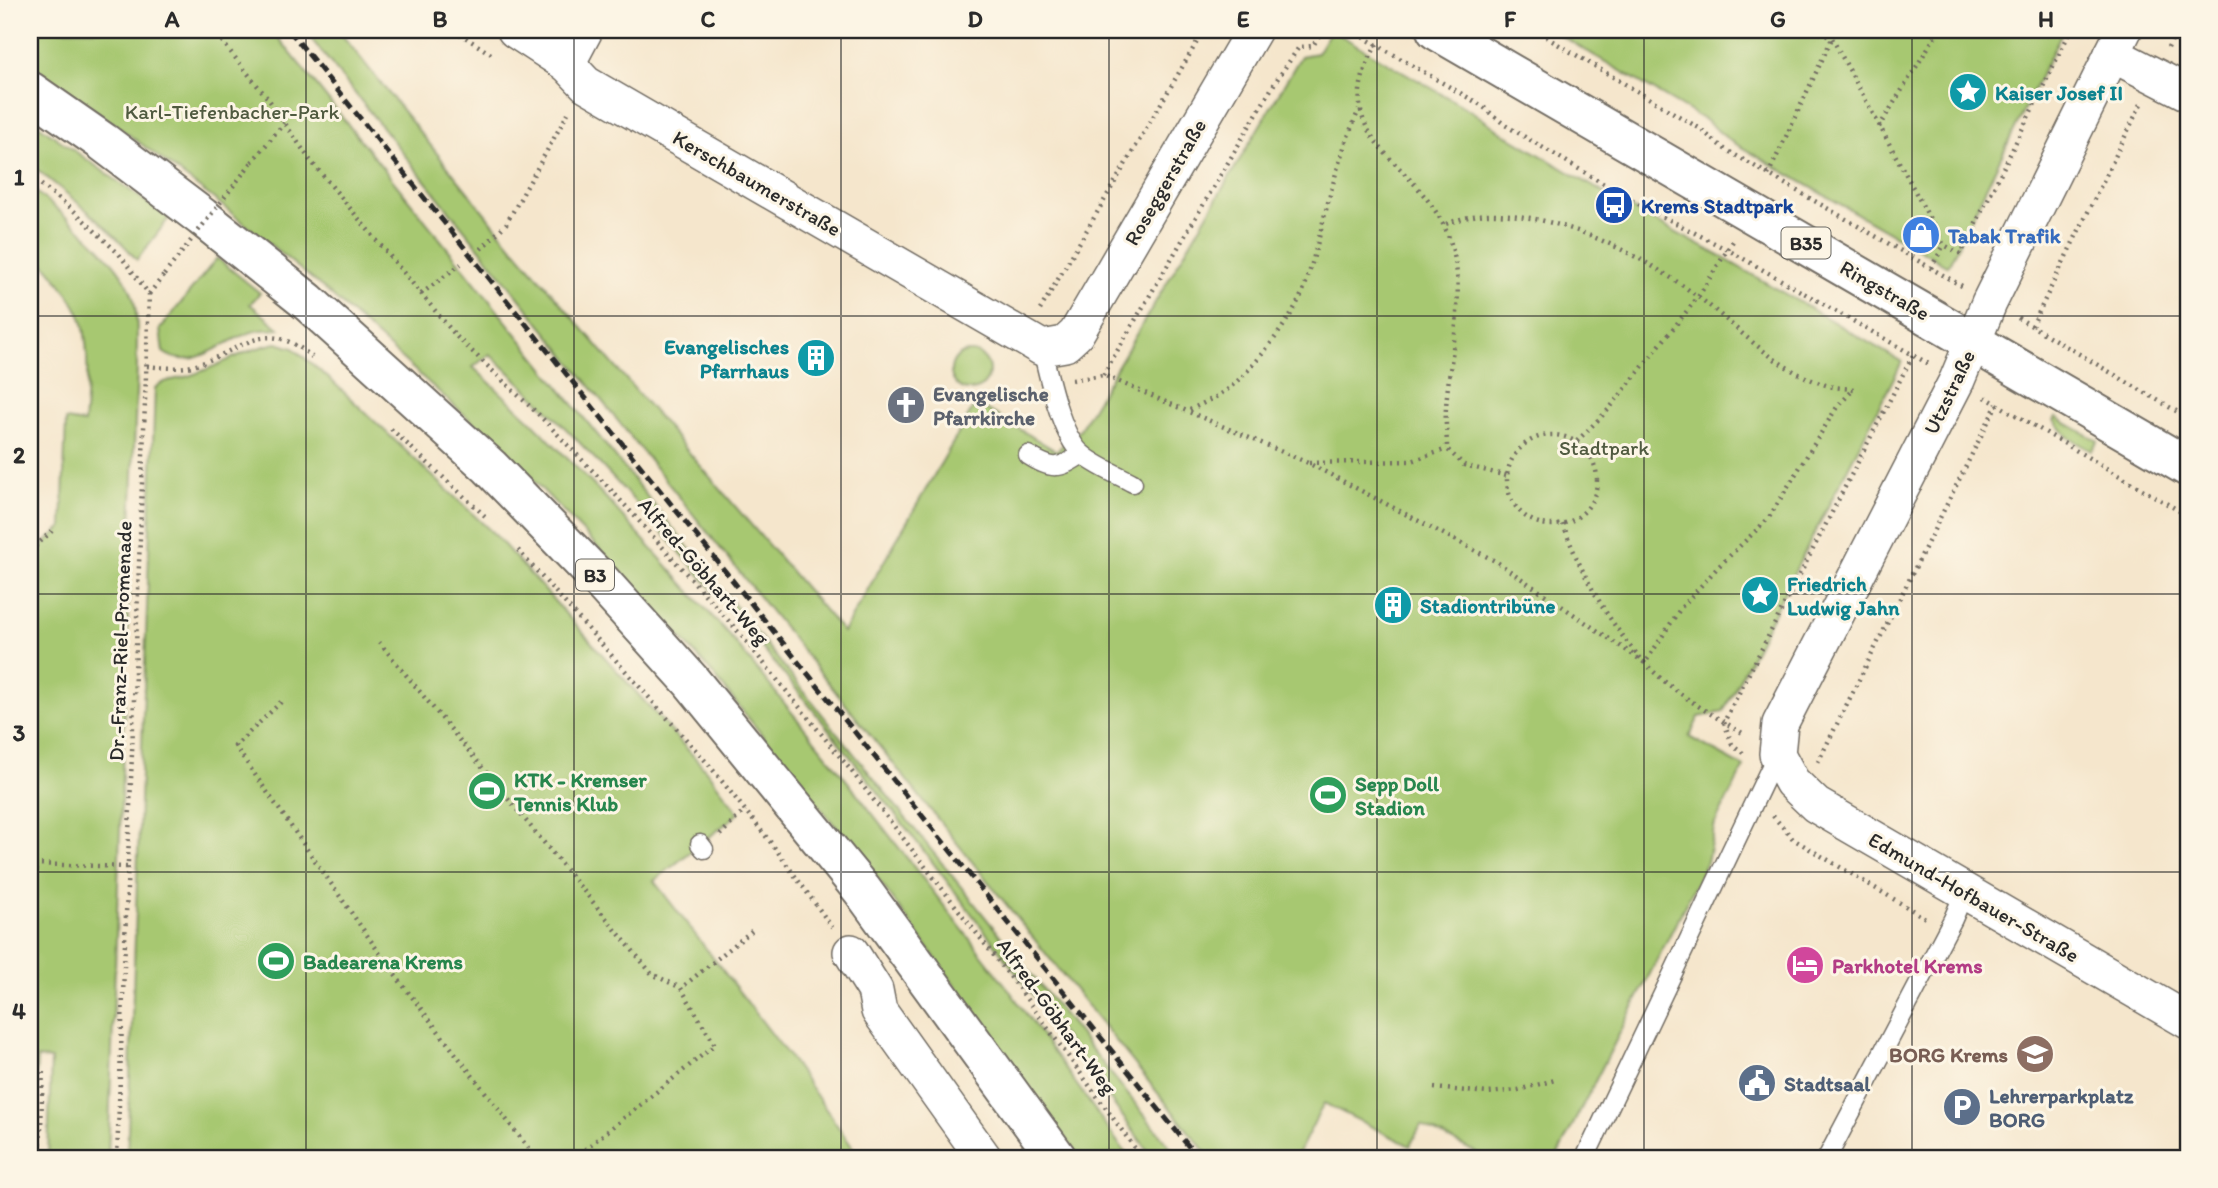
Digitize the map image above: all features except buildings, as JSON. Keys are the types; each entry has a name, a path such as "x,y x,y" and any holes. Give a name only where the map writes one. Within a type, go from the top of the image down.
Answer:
{"main road":[{"name":"Ringstraße","path":"1436,30 2188,467"},
{"name":"B3","path":"30,91 202,217 307,302 490,467 597,577 691,681 862,890 1057,1158"}],"street":[{"name":"Kerschbaumerstraße","path":"515,30 568,64 586,84 1029,330"},
{"path":"568,64 585,30"},
{"name":"Roseggerstraße","path":"1029,330 1065,344 1076,334 1254,30"},
{"path":"2118,42 2188,93"},
{"name":"Utzstraße","path":"1777,754 1780,724 1956,380 1989,303 2118,42"},
{"name":"Edmund-Hofbauer-Straße","path":"1777,754 1792,782 1816,805 2188,1021"},
{"path":"851,952 874,990 880,1011 985,1158"}],"lane":[{"path":"1029,330 1049,377 1069,439 1082,454 1133,483"},
{"path":"1028,455 1045,466 1063,467 1082,454"},
{"path":"1585,1158 1777,754"},
{"path":"1827,1158 1953,919 1965,891"}],"path":[{"name":"Alfred-Göbhart-Weg","path":"213,30 310,160 457,337 540,415 736,629 849,768 1015,983 1142,1158"},
{"path":"1029,330 1204,30"},
{"path":"1322,30 1313,46 1299,47 1276,81 1103,375 1308,463 1497,562 1735,728"},
{"path":"1351,30 1481,105 1505,125 1631,200 1728,250 1913,355 1724,722"},
{"path":"1534,30 1699,128 1723,148 1931,268 1944,245"},
{"path":"1814,30 1832,38 1878,128 1944,245 1961,254 2071,30"},
{"path":"1769,173 1836,30"},
{"path":"1878,128 1939,30"},
{"path":"2166,54 2177,30"},
{"path":"1189,410 1227,390 1254,364 1277,335 1304,289 1346,139 1359,110 1365,65 1377,44"},
{"path":"2144,97 2032,326 2188,418"},
{"path":"481,250 506,224 571,107"},
{"path":"1359,110 1370,137 1426,197 1443,225 1454,255 1459,286 1446,409 1447,449 1464,465 1507,476"},
{"path":"30,176 72,209 119,254 149,294 284,123"},
{"path":"1443,225 1463,218 1494,214 1537,219 1621,249 1662,272 1698,297 1759,349 1792,371 1825,386 1854,389 1837,407 1768,519 1718,567 1680,609 1645,663"},
{"path":"1577,441 1609,409 1698,297 1728,250"},
{"path":"421,294 461,264"},
{"name":"Dr.-Franz-Riel-Promenade","path":"117,1158 149,294"},
{"path":"147,366 174,368 200,364 255,339 277,336 297,344 316,360"},
{"path":"1816,766 1997,404 2188,516"},
{"path":"384,422 492,522"},
{"path":"1559,434 1577,441 1590,454 1597,470 1597,488 1591,505 1578,517 1563,524 1546,525 1530,520 1516,508 1508,493 1507,476 1511,459 1523,444 1539,436 1559,434"},
{"path":"1308,463 1412,461 1447,449"},
{"path":"1563,524 1576,559 1606,611 1645,663"},
{"path":"30,551 52,531"},
{"path":"511,542 709,765 851,952"},
{"path":"379,642 652,974 681,988 715,1045 574,1158"},
{"path":"281,702 235,746 392,971 536,1158"},
{"path":"735,823 745,810"},
{"path":"30,849 37,873 30,878"},
{"path":"34,864 128,867"},
{"path":"681,988 754,929"},
{"path":"40,1158 43,1067"},
{"path":"1434,1088 1488,1093 1518,1090 1555,1080"}],"green space":[{"name":"Karl-Tiefenbacher-Park","path":"30,30 272,30 1179,1158 1153,1158 986,933 814,711 658,527 534,396 490,354 473,367 531,421 606,498 729,635 841,773 1007,987 1129,1158 1080,1158 878,879 708,668 613,563 506,452 322,287 218,202 116,125 30,65"},
{"name":"Stadtpark","path":"304,30 338,30 504,237 843,632 976,403 1056,451 1079,431 1301,56 1317,53 1331,30 1473,112 1626,206 1720,256 1902,362 1723,712 1699,717 1689,737 1744,767 1715,823 1707,862 1556,1158 1487,1158 1421,1125 1410,1146 1324,1103 1296,1158 1210,1158"},
{"path":"1551,30 2063,30 1948,266 1729,140 1706,121"},
{"path":"30,119 169,218 137,260 99,221 30,164"},
{"path":"30,187 74,224 119,270 134,301 136,317 137,366 108,1158 48,1158 51,1059 37,1058 30,1158 30,557 62,527 66,420 84,423 87,348 83,324 75,305 30,248"},
{"path":"217,258 260,293 250,304 280,329 252,332 196,357 174,358 163,352 160,329"},
{"name":"KTK - Kremser Tennis Klub","path":"277,343 293,348 332,381 496,536 705,769 739,813 654,881 788,1055 860,1158 127,1158 155,388 165,382"},
{"path":"970,352 983,358 989,371 983,384 970,390 957,384 951,371 957,358"},
{"path":"2056,417 2098,441 2092,451 2068,437 2054,420"}],"railway":[{"path":"289,30 1198,1158"}],"place":[{"name":"Kaiser Josef II","path":"1968,92"},
{"name":"Krems Stadtpark","path":"1614,205"},
{"name":"Tabak Trafik","path":"1921,235"},
{"name":"Evangelisches Pfarrhaus","path":"816,358"},
{"name":"Evangelische Pfarrkirche","path":"906,405"},
{"name":"Friedrich Ludwig Jahn","path":"1760,595"},
{"name":"Stadiontribüne","path":"1393,605"},
{"name":"KTK - Kremser Tennis Klub","path":"487,791"},
{"name":"Sepp Doll Stadion","path":"1328,795"},
{"name":"Badearena Krems","path":"276,961"},
{"name":"Parkhotel Krems","path":"1805,965"},
{"name":"BORG Krems","path":"2035,1054"},
{"name":"Stadtsaal","path":"1757,1083"},
{"name":"Lehrerparkplatz BORG","path":"1962,1107"}]}
